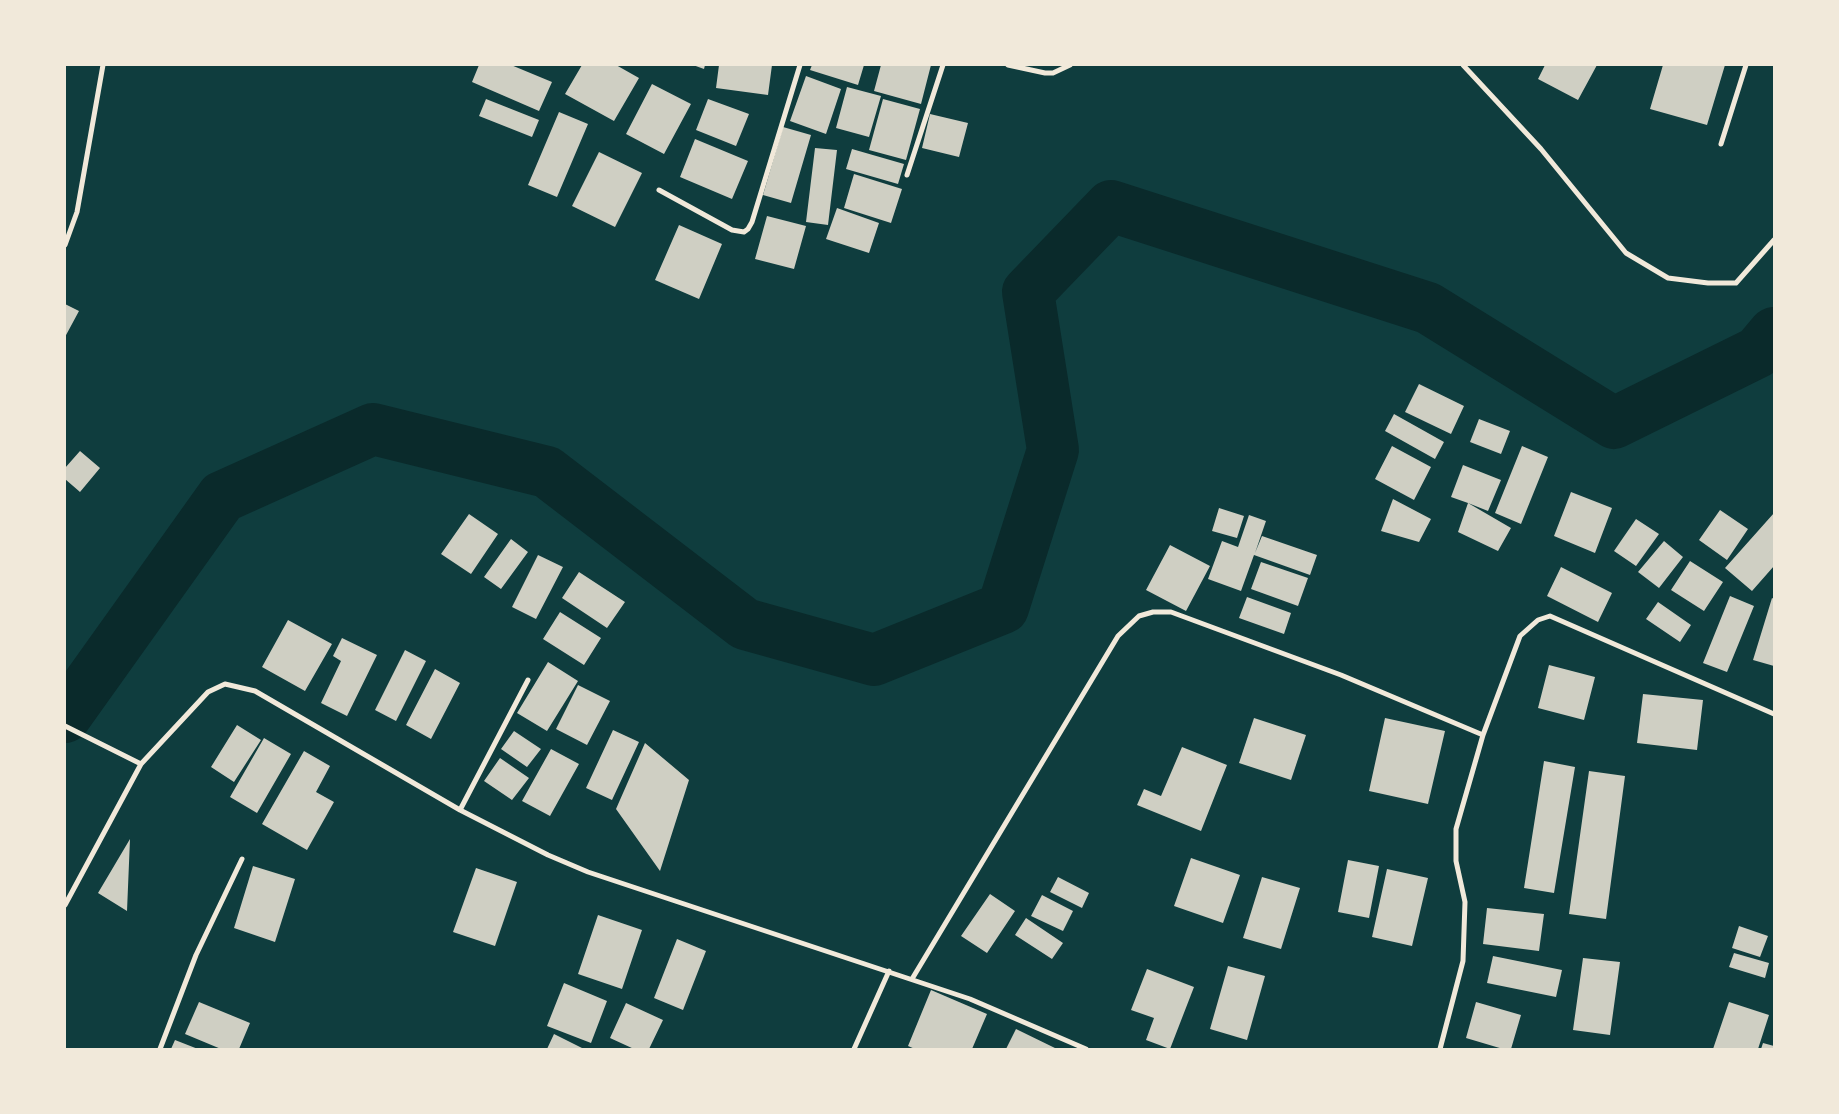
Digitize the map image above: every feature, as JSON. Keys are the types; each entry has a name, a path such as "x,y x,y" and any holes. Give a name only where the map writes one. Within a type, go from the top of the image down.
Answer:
{"street":[{"path":"65,245 77,212 103,65"},
{"path":"659,190 732,230 744,232 748,229 752,222 800,65"},
{"path":"907,175 943,65"},
{"path":"1008,65 1053,73 1070,65"},
{"path":"1463,65 1541,149 1626,253 1668,278 1708,283 1736,283 1774,240"},
{"path":"1721,144 1746,65"},
{"path":"912,979 1118,636 1139,616 1153,612 1171,612 1341,675 1483,735"},
{"path":"1440,1049 1463,961 1465,902 1456,861 1456,829 1483,735 1520,636 1538,620 1550,616 1774,714"},
{"path":"460,810 528,680"},
{"path":"65,905 141,764 208,692 225,684 255,691 460,810 548,855 588,872 970,999 1086,1049"},
{"path":"65,726 141,764"},
{"path":"160,1049 196,956 242,859"},
{"path":"854,1049 889,971"}],"building":[{"path":"479,65 511,65 552,82 539,111 472,82"},
{"path":"582,65 616,65 639,78 614,121 565,94"},
{"path":"693,65 705,65 704,69"},
{"path":"719,65 772,65 768,95 716,88"},
{"path":"812,65 864,65 858,85 810,70"},
{"path":"881,65 931,65 921,104 874,91"},
{"path":"1545,65 1597,65 1578,100 1538,79"},
{"path":"1663,65 1725,65 1707,125 1650,109"},
{"path":"806,76 841,89 826,134 790,121"},
{"path":"652,84 691,104 664,154 626,134"},
{"path":"847,87 881,96 869,137 836,128"},
{"path":"486,99 539,120 532,137 479,116"},
{"path":"708,99 749,114 736,146 696,130"},
{"path":"883,99 920,109 906,160 869,150"},
{"path":"559,112 588,124 557,197 528,185"},
{"path":"930,114 968,123 959,157 922,148"},
{"path":"783,127 811,135 791,203 763,195"},
{"path":"695,139 748,161 732,199 680,177"},
{"path":"815,148 837,150 828,225 806,222"},
{"path":"852,149 904,164 898,184 846,169"},
{"path":"599,152 642,173 615,227 572,206"},
{"path":"854,174 902,189 891,223 844,208"},
{"path":"837,208 879,223 869,253 826,239"},
{"path":"767,216 806,226 794,269 755,259"},
{"path":"679,225 722,244 699,299 655,280"},
{"path":"65,304 79,311 65,337"},
{"path":"1419,384 1464,406 1451,434 1405,412"},
{"path":"1394,414 1444,442 1435,459 1385,431"},
{"path":"1479,419 1510,431 1501,454 1470,442"},
{"path":"1392,446 1431,467 1414,500 1375,479"},
{"path":"1522,446 1548,457 1521,524 1495,513"},
{"path":"80,451 100,468 80,492 65,479 65,468"},
{"path":"1463,465 1501,480 1488,511 1451,497"},
{"path":"1571,492 1612,508 1595,553 1554,536"},
{"path":"1393,499 1431,519 1419,542 1381,531"},
{"path":"1468,503 1511,528 1498,551 1458,532"},
{"path":"1219,508 1244,516 1237,538 1212,531"},
{"path":"1720,510 1748,529 1727,560 1699,540"},
{"path":"1774,513 1774,566 1752,591 1725,568"},
{"path":"469,514 498,534 471,574 441,554"},
{"path":"1249,515 1266,521 1255,553 1262,536 1317,555 1310,575 1254,555 1241,591 1208,579 1222,541 1238,547"},
{"path":"1636,519 1659,534 1636,566 1614,551"},
{"path":"511,539 528,552 501,589 484,577"},
{"path":"1664,541 1683,557 1659,588 1638,572"},
{"path":"1170,545 1210,566 1186,611 1146,590"},
{"path":"538,555 563,567 536,619 512,607"},
{"path":"1690,561 1723,582 1704,611 1671,590"},
{"path":"1261,562 1308,578 1298,606 1251,589"},
{"path":"1561,567 1612,593 1598,622 1547,596"},
{"path":"579,572 625,602 607,628 562,598"},
{"path":"1730,596 1754,606 1727,672 1703,663"},
{"path":"1247,597 1291,613 1284,634 1239,618"},
{"path":"1772,598 1774,599 1774,666 1753,660"},
{"path":"1658,602 1691,625 1680,642 1646,619"},
{"path":"560,612 601,638 584,665 543,639"},
{"path":"288,620 332,644 305,691 262,667"},
{"path":"342,638 377,655 347,716 321,703 341,661 333,656"},
{"path":"405,650 426,661 396,721 375,710"},
{"path":"548,662 578,681 547,731 517,713"},
{"path":"1549,665 1595,677 1584,720 1538,708"},
{"path":"435,669 460,683 431,739 406,725"},
{"path":"578,685 610,701 587,745 556,729"},
{"path":"1643,694 1703,700 1697,750 1637,743"},
{"path":"1254,718 1306,735 1291,780 1239,763"},
{"path":"1385,718 1445,731 1428,804 1369,791"},
{"path":"237,725 261,740 234,782 211,767"},
{"path":"613,730 639,742 612,800 586,788"},
{"path":"514,731 541,749 527,767 501,749"},
{"path":"264,738 291,754 257,813 230,797"},
{"path":"645,743 689,780 660,871 616,809"},
{"path":"1182,747 1227,765 1201,831 1137,805 1144,789 1161,796"},
{"path":"551,749 579,764 550,816 522,801"},
{"path":"304,751 330,766 316,792 334,802 307,850 262,824"},
{"path":"500,758 529,778 512,800 484,781"},
{"path":"1544,761 1575,767 1554,893 1524,888"},
{"path":"1589,771 1625,776 1606,919 1569,914"},
{"path":"130,839 127,911 98,893"},
{"path":"1191,858 1240,875 1223,923 1174,906"},
{"path":"1348,860 1379,866 1369,918 1338,912"},
{"path":"253,866 295,879 275,942 234,928"},
{"path":"476,868 517,882 495,946 453,932"},
{"path":"1387,869 1428,878 1412,946 1372,937"},
{"path":"1058,877 1089,893 1082,908 1050,892"},
{"path":"1262,877 1300,888 1281,949 1243,938"},
{"path":"990,894 1015,911 987,953 961,936"},
{"path":"1042,895 1073,911 1063,931 1031,916"},
{"path":"1487,908 1544,914 1539,951 1483,944"},
{"path":"598,915 642,930 622,989 578,974"},
{"path":"1026,918 1063,943 1052,959 1015,935"},
{"path":"1739,926 1768,936 1760,957 1732,948"},
{"path":"677,939 706,951 683,1010 654,998"},
{"path":"1734,953 1769,963 1765,978 1729,967"},
{"path":"1493,956 1562,970 1556,997 1487,983"},
{"path":"1583,958 1620,962 1610,1035 1573,1030"},
{"path":"1228,966 1265,976 1247,1040 1210,1029"},
{"path":"1147,969 1194,987 1170,1049 1146,1040 1154,1018 1131,1010"},
{"path":"564,983 607,1001 591,1043 547,1026"},
{"path":"931,990 987,1014 972,1049 915,1049 908,1046"},
{"path":"199,1002 250,1023 239,1049 221,1049 185,1034"},
{"path":"1476,1002 1521,1015 1511,1049 1503,1049 1466,1038"},
{"path":"1729,1002 1769,1015 1758,1049 1713,1049"},
{"path":"626,1003 663,1020 649,1049 634,1049 610,1038"},
{"path":"1016,1029 1057,1049 1006,1049"},
{"path":"554,1034 584,1049 547,1049"},
{"path":"175,1040 198,1049 171,1049"},
{"path":"1763,1043 1774,1046 1774,1049 1761,1049"}],"waterway":[{"path":"65,717 222,497 373,429 547,472 745,624 874,660 1003,608 1053,450 1028,292 1111,206 1428,308 1614,423 1758,352 1774,333"}]}
